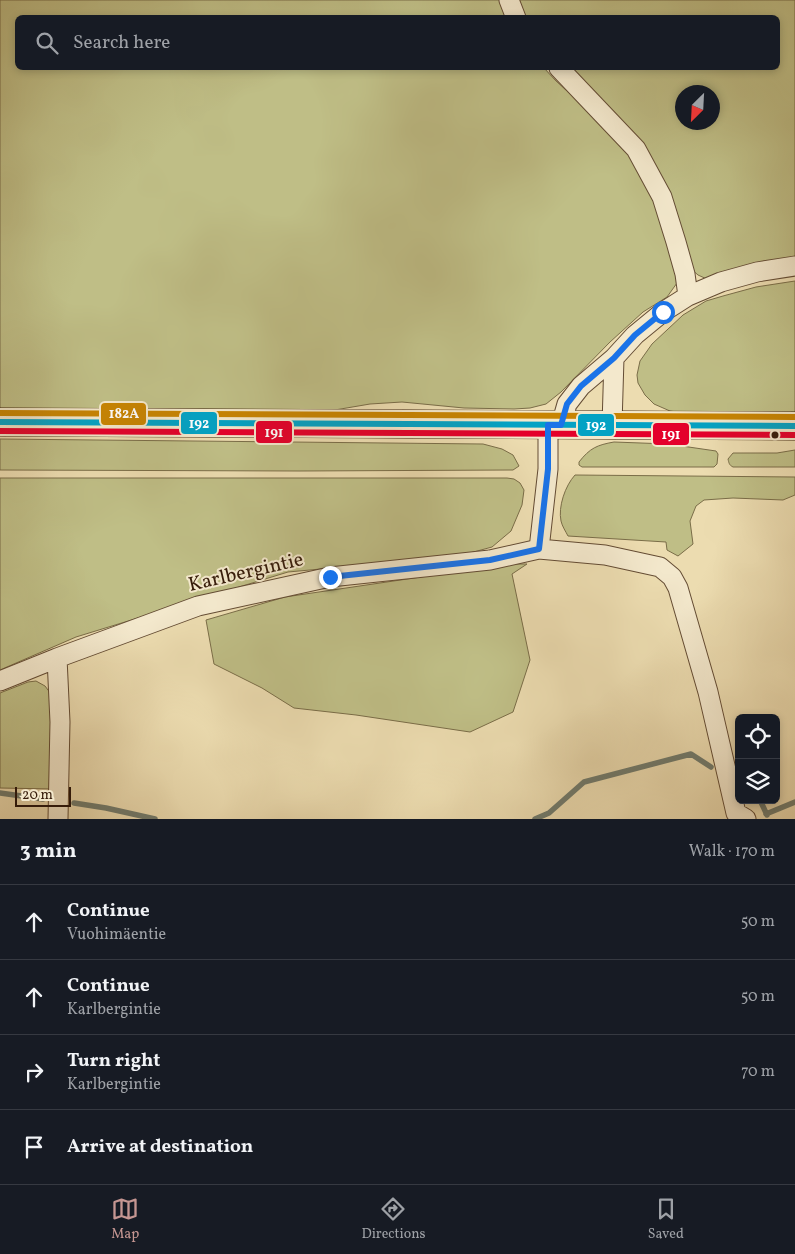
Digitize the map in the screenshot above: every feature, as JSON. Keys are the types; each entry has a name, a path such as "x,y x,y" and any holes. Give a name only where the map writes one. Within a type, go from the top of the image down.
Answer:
{"main road":[{"path":"0,422 795,426"}],"street":[{"path":"509,0 515,15"},
{"path":"561,70 636,150 662,198 685,274 688,296"},
{"path":"539,549 555,425 567,404 581,386 614,358 635,335 663,312 688,296 721,282 757,272 795,266"},
{"path":"612,425 614,358"},
{"name":"Karlbergintie","path":"0,681 198,606 330,577 490,560 539,549 605,555 660,567 672,577 678,588 708,692 737,817"},
{"path":"57,658 60,722 58,819"}],"shaded area":[{"path":"0,0 501,0 509,15 15,15 15,70 546,70 598,119 627,150 658,204 674,250 677,283 667,297 643,312 610,342 561,392 546,404 530,408 464,408 402,402 370,404 323,412 0,411"},
{"path":"516,0 795,0 795,257 709,280 698,275 690,268 666,190 567,70 780,70 780,15 523,15"},
{"path":"795,281 795,414 695,415 670,411 654,404 645,395 638,383 637,375 640,361 652,344 683,315 706,301 756,287"},
{"path":"0,439 483,444 502,449 513,455 519,466 513,470 0,470"},
{"path":"614,442 668,444 716,451 718,454 717,464 714,467 582,467 579,465 579,462 590,450"},
{"path":"795,450 795,467 733,467 728,459 733,453 777,453"},
{"path":"575,475 795,477 795,495 783,500 733,498 704,500 696,506 690,521 693,544 678,556 667,550 666,542 568,536 560,515 561,503 565,491"},
{"path":"0,478 507,478 514,479 520,483 524,490 522,505 511,531 492,547 470,553 397,562 288,572 76,637 0,670"},
{"path":"509,564 527,564 512,574 530,660 513,712 470,732 294,708 262,688 214,664 206,620 285,597"},
{"path":"36,681 45,686 51,694 54,789 0,788 0,693 28,682"}],"waterway":[{"path":"535,819 549,813 584,782 691,754 711,767"},
{"path":"0,793 43,799"},
{"path":"766,814 795,802"},
{"path":"74,803 155,819"},
{"path":"762,804 767,815"}],"transit line":[{"name":"182A","path":"0,413 795,417"},
{"name":"192","path":"0,422 795,426"},
{"name":"191","path":"0,431 795,435"}],"route":[{"path":"330,577 490,560 539,549 548,469 548,425 561,425 567,404 581,386 614,358 635,335 663,312"}]}
